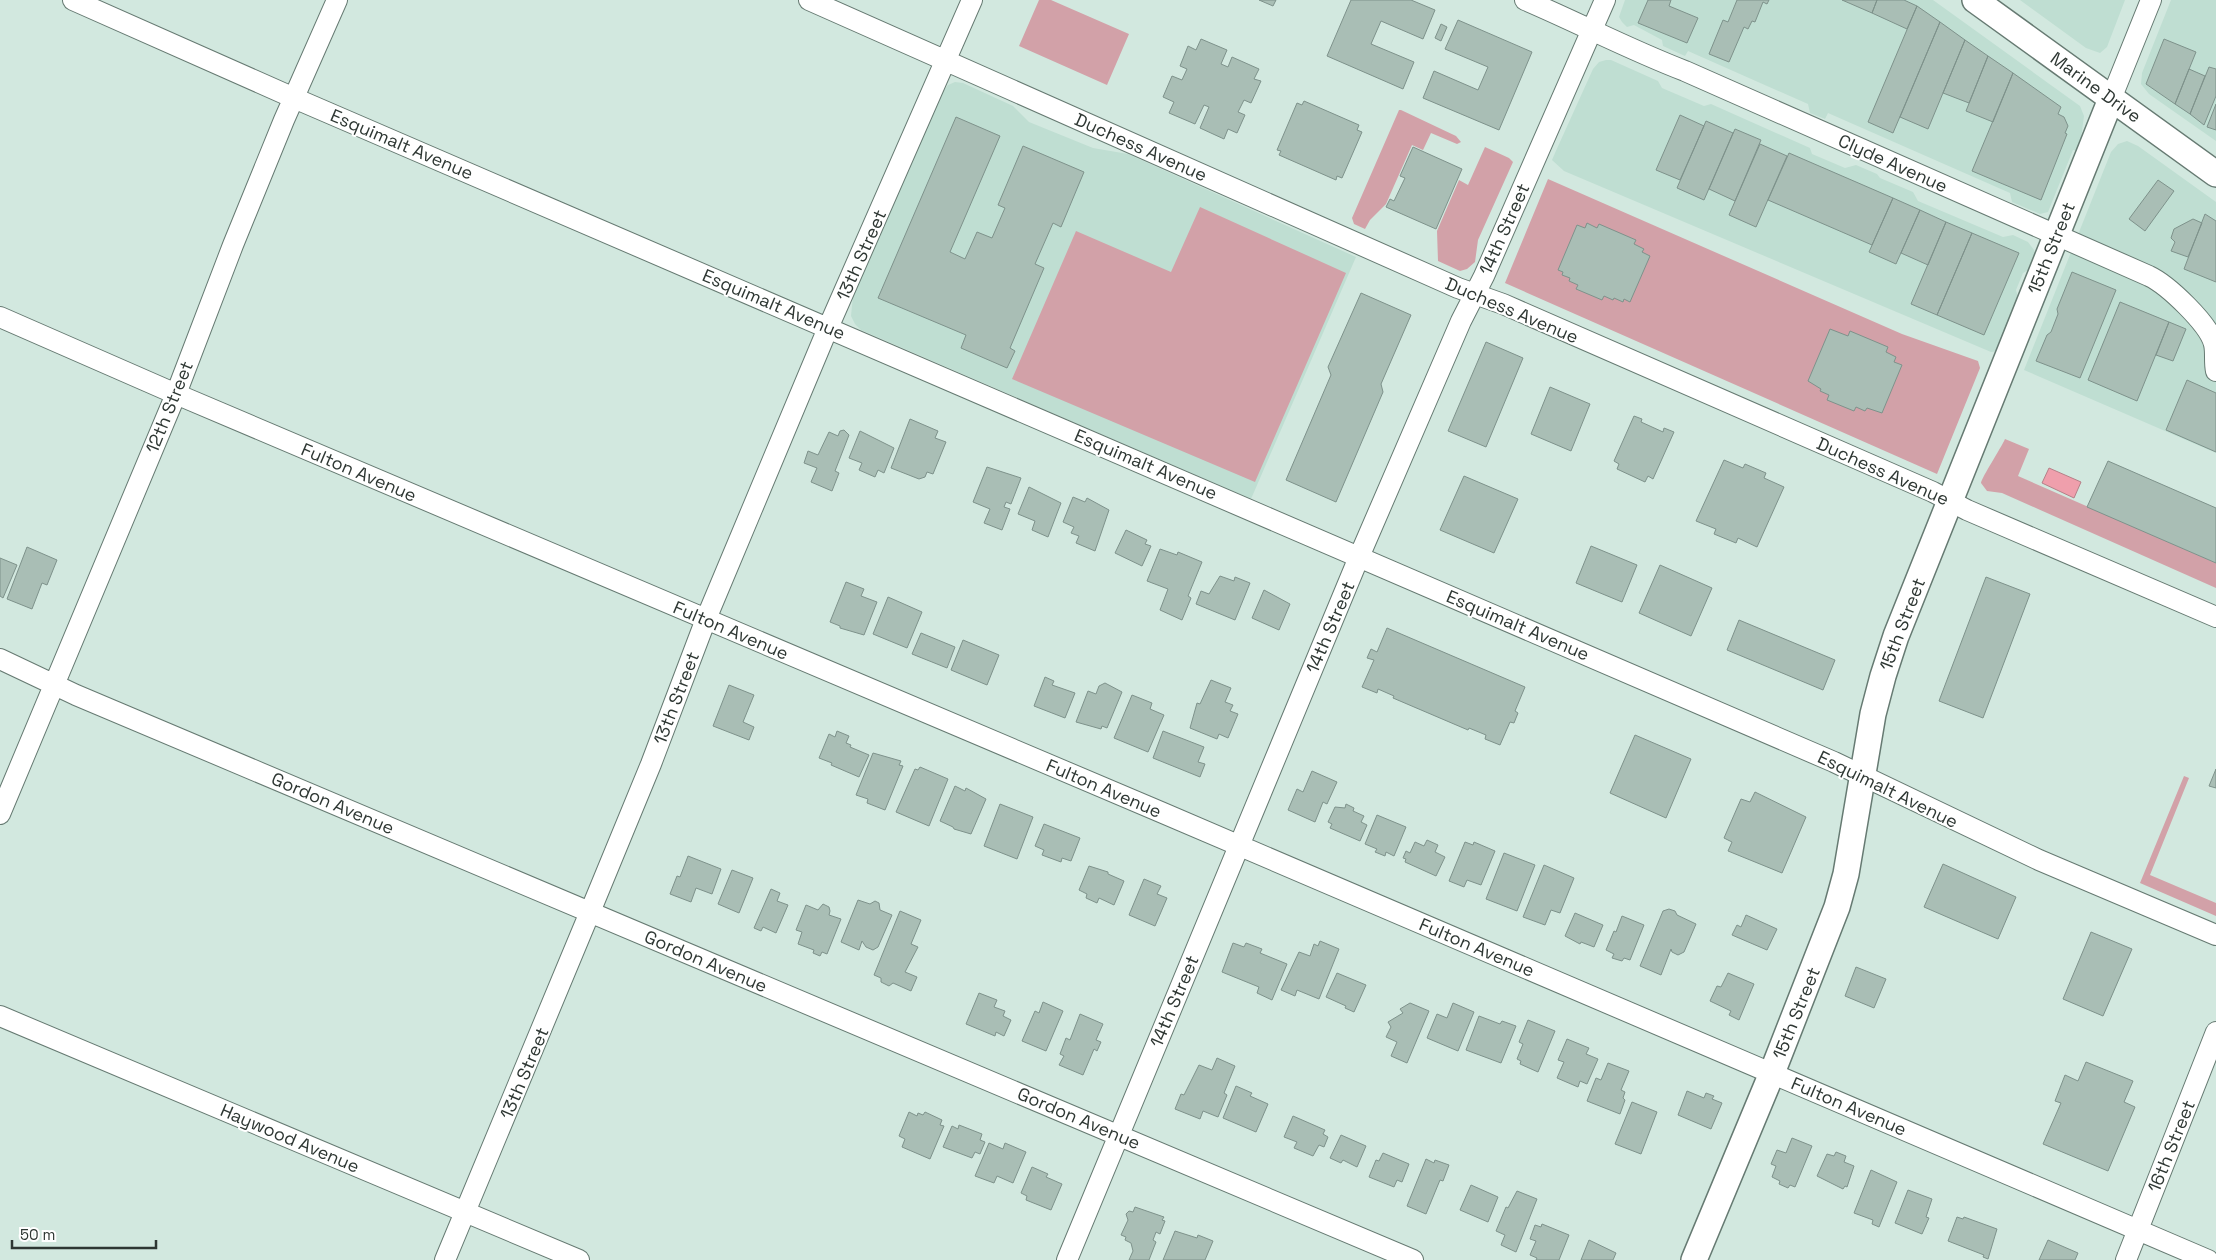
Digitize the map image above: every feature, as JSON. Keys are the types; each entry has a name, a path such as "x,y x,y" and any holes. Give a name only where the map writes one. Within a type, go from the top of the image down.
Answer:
{"main road":[{"name":"Marine Drive","path":"1975,0 2216,174"},
{"name":"15th Street","path":"1694,1260 1772,1073 1837,907 1846,874 1873,714 1896,636 2111,99"}],"street":[{"name":"Esquimalt Avenue","path":"73,0 294,98 1864,775 2039,860 2216,935"},
{"name":"12th Street","path":"0,814 176,394 233,245 337,0"},
{"name":"Duchess Avenue","path":"809,0 946,59 1458,288 1924,488 1950,502 2216,617"},
{"name":"13th Street","path":"445,1260 651,764 706,619 828,328 972,0"},
{"name":"Clyde Avenue","path":"1525,0 1637,52 1685,71 2149,276 2164,285 2207,328 2215,345 2216,371"},
{"name":"14th Street","path":"1067,1260 1359,557 1461,321 1475,294 1605,0"},
{"name":"15th Street","path":"2111,99 2151,0"},
{"name":"Fulton Avenue","path":"0,317 176,394 2208,1260"},
{"name":"Gordon Avenue","path":"0,659 54,684 590,912 1413,1260"},
{"name":"Haywood Avenue","path":"0,1016 579,1260"},
{"name":"16th Street","path":"2126,1260 2216,1032"}],"shaded area":[{"path":"1039,0 1051,0 1129,34 1107,85 1019,46"},
{"path":"1625,0 1933,0 2080,106 2084,116 2080,146 2077,151 2073,150 2048,212 2040,214 2012,202 2010,193 1828,113 1825,119 1810,113 1808,104 1688,51 1685,56 1663,46 1662,40 1634,25 1627,27 1622,22 1619,17"},
{"path":"2020,0 2125,0 2107,47 2100,53 2086,48"},
{"path":"2171,0 2216,0 2216,141 2149,94 2141,84 2142,73"},
{"path":"1611,60 1658,81 1662,88 1704,106 1711,104 1810,148 1812,154 1845,168 1856,165 1877,174 1880,178 1913,192 1918,201 2003,237 2013,235 2028,242 2036,256 2032,268 2023,273 2016,290 2019,301 1999,351 1991,352 1564,171 1552,160 1593,69 1599,62"},
{"path":"955,82 963,83 1013,106 1029,122 1093,148 1128,154 1356,257 1251,499 861,330 855,324 851,316 853,296 941,94 948,85"},
{"path":"1399,110 1456,136 1461,142 1457,144 1431,133 1423,150 1412,145 1386,204 1370,220 1365,229 1354,224 1352,218"},
{"path":"2127,141 2138,146 2216,202 2216,453 2024,370 2111,152 2118,144"},
{"path":"1485,147 1509,158 1513,162 1478,240 1475,262 1467,269 1460,271 1438,261 1437,231 1459,180 1468,185"},
{"path":"1548,179 1902,334 1978,361 1980,368 1937,474 1505,283"},
{"path":"1200,207 1346,273 1255,482 1012,379 1076,231 1171,272"},
{"path":"2005,439 2029,449 2018,476 2216,563 2216,588 2002,493 1987,491 1981,483"},
{"path":"2049,468 2081,482 2074,498 2042,483"},
{"path":"2184,776 2189,778 2150,875 2216,903 2216,916 2140,883"}],"building":[{"path":"1259,0 1276,0 1273,6"},
{"path":"1351,0 1411,0 1435,10 1423,39 1381,21 1371,44 1414,62 1403,89 1327,56"},
{"path":"1648,0 1671,0 1669,6 1698,18 1687,43 1638,23"},
{"path":"1737,0 1769,0 1767,4 1763,2 1755,22 1752,21 1748,29 1744,27 1729,62 1709,54 1723,20 1728,22"},
{"path":"1842,0 1877,0 1872,13"},
{"path":"1877,0 1904,0 1917,6 1907,29 1872,13"},
{"path":"1917,6 1940,22 1893,133 1868,122"},
{"path":"1458,20 1532,52 1499,130 1423,98 1434,71 1478,90 1488,67 1445,49"},
{"path":"1940,22 1965,40 1928,129 1900,117"},
{"path":"1441,24 1447,27 1441,41 1435,38"},
{"path":"1201,39 1227,50 1221,64 1228,67 1232,57 1259,69 1254,79 1261,81 1251,103 1244,100 1238,112 1245,115 1237,133 1228,129 1224,139 1200,128 1209,107 1204,105 1195,124 1169,113 1174,102 1163,97 1172,76 1182,80 1187,69 1180,66 1188,46 1196,50"},
{"path":"2164,39 2196,52 2175,104 2146,84"},
{"path":"1965,40 1988,56 1969,103 1943,93"},
{"path":"1988,56 2013,73 1993,122 1966,111"},
{"path":"2209,67 2216,69 2216,96 2204,125 2190,114"},
{"path":"2189,69 2205,76 2190,114 2175,104"},
{"path":"2013,73 2061,107 2058,114 2064,117 2068,126 2065,133 2067,134 2041,200 1972,171"},
{"path":"1304,101 1359,125 1357,130 1362,132 1342,178 1337,176 1336,180 1279,155 1281,151 1277,150 1297,103 1302,105"},
{"path":"2216,104 2216,130 2207,127"},
{"path":"1680,115 1704,126 1680,180 1656,170"},
{"path":"956,117 1000,136 950,252 965,259 977,232 992,238 1005,208 998,205 1023,146 1084,172 1061,227 1053,223 1035,264 1044,268 1010,348 1015,351 1007,368 961,348 966,335 878,298"},
{"path":"1706,121 1733,133 1704,200 1677,188"},
{"path":"1735,129 1761,140 1735,201 1709,189"},
{"path":"1760,144 1787,156 1756,227 1729,215"},
{"path":"1413,147 1462,169 1436,229 1386,207 1390,199 1394,201 1405,178 1400,176"},
{"path":"1789,153 1893,198 1872,245 1768,200"},
{"path":"2158,180 2174,191 2145,231 2129,219"},
{"path":"1893,198 1920,210 1896,264 1869,252"},
{"path":"1920,210 1946,222 1928,265 1901,253"},
{"path":"2205,214 2216,221 2216,282 2184,269"},
{"path":"2193,219 2202,223 2188,257 2171,251 2175,242 2171,238 2174,229"},
{"path":"1946,222 1972,233 1937,315 1911,304"},
{"path":"1587,223 1597,228 1599,224 1636,240 1634,244 1644,249 1642,252 1650,256 1630,302 1624,299 1623,302 1614,298 1613,300 1604,296 1602,300 1576,289 1578,285 1569,281 1570,278 1562,275 1563,272 1558,270 1577,225 1585,228"},
{"path":"1972,233 2019,253 1984,335 1937,315"},
{"path":"2072,272 2116,290 2080,378 2036,361 2047,335 2051,332 2058,314 2057,309"},
{"path":"1361,293 1411,315 1381,384 1383,392 1336,502 1286,480 1331,375 1328,367"},
{"path":"2120,302 2169,322 2137,401 2088,380"},
{"path":"2169,322 2186,329 2173,361 2156,355"},
{"path":"1830,329 1848,336 1850,331 1888,347 1886,352 1896,357 1894,362 1902,365 1882,413 1867,408 1865,411 1856,407 1854,411 1827,400 1829,395 1820,391 1821,389 1808,381"},
{"path":"1486,342 1523,358 1486,447 1448,431"},
{"path":"2187,380 2216,393 2216,452 2166,430"},
{"path":"1550,387 1590,404 1571,451 1531,434"},
{"path":"1634,416 1642,419 1641,422 1663,432 1664,428 1674,432 1653,479 1648,476 1645,482 1617,469 1619,464 1614,461"},
{"path":"910,419 938,431 935,438 946,442 933,474 927,472 925,477 919,479 891,468"},
{"path":"844,430 849,435 835,471 839,473 832,491 811,482 817,468 804,463 808,451 818,455 829,432 838,436 840,431"},
{"path":"860,431 894,448 884,473 878,470 875,477 859,470 862,463 849,458"},
{"path":"1724,460 1743,468 1745,464 1766,473 1764,478 1784,487 1757,547 1738,538 1736,543 1714,534 1716,529 1696,521"},
{"path":"2108,461 2216,508 2216,563 2087,507"},
{"path":"987,467 1021,478 1011,504 1006,502 1004,507 1010,509 1002,530 984,523 990,509 973,502"},
{"path":"1464,476 1518,499 1494,553 1440,530"},
{"path":"1029,487 1061,503 1048,537 1032,530 1035,521 1018,514"},
{"path":"1073,497 1085,502 1087,498 1109,510 1095,551 1076,543 1079,536 1071,533 1074,527 1063,522"},
{"path":"1126,530 1147,540 1145,544 1151,546 1142,566 1115,553"},
{"path":"1591,546 1637,565 1622,602 1576,583"},
{"path":"27,547 57,560 47,585 42,583 32,609 7,599"},
{"path":"1160,549 1177,555 1178,552 1202,562 1188,596 1191,598 1182,620 1160,610 1168,589 1147,581"},
{"path":"0,558 17,565 3,598 0,596"},
{"path":"1660,565 1712,588 1691,636 1639,613"},
{"path":"1220,576 1234,581 1235,577 1250,583 1235,620 1196,604 1201,591 1209,594"},
{"path":"1986,577 2030,594 1983,718 1939,701"},
{"path":"846,582 864,589 861,596 877,602 864,635 840,628 840,626 830,622"},
{"path":"1264,590 1290,604 1279,630 1252,618"},
{"path":"888,597 922,612 907,648 873,634"},
{"path":"1739,620 1835,660 1823,690 1727,650"},
{"path":"1387,628 1525,687 1515,711 1518,713 1514,723 1510,722 1500,745 1485,739 1486,735 1469,728 1468,730 1393,698 1394,696 1378,689 1377,693 1362,687 1374,660 1367,658 1371,649 1377,652"},
{"path":"921,633 955,647 947,668 912,654"},
{"path":"963,640 999,655 987,685 951,670"},
{"path":"1045,677 1054,681 1052,685 1075,693 1065,718 1034,706"},
{"path":"1211,680 1231,688 1225,702 1233,705 1230,711 1238,714 1228,738 1219,734 1217,739 1190,728 1197,703 1200,704"},
{"path":"1105,683 1122,692 1107,728 1102,726 1101,729 1076,722 1088,691 1096,694 1099,686"},
{"path":"729,685 754,695 743,722 754,727 749,740 713,726"},
{"path":"1132,695 1152,703 1150,709 1164,715 1148,752 1114,738"},
{"path":"837,731 849,736 846,743 851,745 850,747 869,755 859,777 819,758 829,734 835,737"},
{"path":"1163,731 1204,747 1198,762 1205,764 1200,777 1153,758"},
{"path":"1635,735 1691,759 1666,818 1610,793"},
{"path":"873,753 901,761 899,765 903,766 885,810 867,803 868,799 856,795"},
{"path":"920,767 948,779 929,826 896,812 915,769 918,770"},
{"path":"2216,769 2216,788 2209,786"},
{"path":"1312,771 1337,782 1327,804 1323,802 1315,822 1288,810 1297,789 1303,792"},
{"path":"955,786 965,791 966,788 986,799 971,834 954,829 940,821"},
{"path":"1755,792 1806,817 1782,873 1728,851 1732,842 1724,838 1741,799 1750,802"},
{"path":"1000,804 1033,817 1017,859 984,846"},
{"path":"1346,804 1354,808 1353,811 1364,816 1361,822 1367,825 1360,841 1330,828 1332,824 1328,822 1335,807 1345,808"},
{"path":"1377,815 1406,827 1394,856 1386,852 1385,856 1375,852 1377,849 1365,844"},
{"path":"1044,824 1080,838 1071,861 1062,858 1061,862 1042,855 1044,850 1035,846"},
{"path":"1427,840 1438,845 1435,852 1445,857 1436,876 1405,862 1406,859 1403,858 1406,851 1410,853 1415,842 1424,846"},
{"path":"1465,842 1473,845 1474,842 1495,851 1481,885 1467,880 1464,887 1449,881"},
{"path":"1504,853 1535,865 1517,911 1486,899"},
{"path":"688,856 721,869 712,894 696,888 691,902 670,894 677,876 680,877"},
{"path":"1943,864 2016,897 1998,939 1924,907"},
{"path":"1544,865 1574,878 1560,913 1551,910 1545,925 1523,917"},
{"path":"1089,866 1108,872 1108,874 1124,881 1114,905 1099,898 1097,903 1086,898 1087,894 1079,890"},
{"path":"732,870 753,878 739,913 718,904"},
{"path":"1144,879 1161,886 1157,894 1167,898 1155,926 1129,915"},
{"path":"771,889 780,893 777,901 788,905 776,933 763,927 761,931 754,928"},
{"path":"858,900 870,904 875,901 879,903 880,910 892,915 878,947 873,950 866,947 862,941 859,950 841,942"},
{"path":"823,904 829,907 829,915 841,919 827,954 822,952 820,956 813,953 814,950 798,944 802,932 796,930 806,905 818,910"},
{"path":"1669,909 1696,924 1684,952 1678,955 1672,952 1671,949 1661,975 1640,966 1663,911"},
{"path":"900,911 921,920 911,944 918,947 905,972 917,977 911,991 893,983 889,986 881,982 881,978 874,975"},
{"path":"1575,913 1603,925 1594,947 1581,942 1580,944 1565,936"},
{"path":"1746,915 1777,929 1767,950 1732,935 1737,925 1741,927"},
{"path":"1622,916 1644,925 1630,960 1624,958 1622,961 1612,958 1614,954 1606,950"},
{"path":"2091,932 2132,949 2103,1016 2063,999"},
{"path":"1320,941 1339,949 1319,999 1297,990 1295,996 1281,990 1299,952 1310,956 1314,944 1318,946"},
{"path":"1233,943 1244,947 1246,943 1262,949 1260,953 1287,964 1272,1000 1257,993 1259,987 1222,972"},
{"path":"1856,967 1886,979 1874,1008 1845,996"},
{"path":"1337,973 1366,985 1354,1012 1345,1008 1346,1006 1326,997"},
{"path":"1728,973 1754,984 1739,1020 1729,1015 1731,1011 1710,1001 1717,986 1721,987"},
{"path":"979,993 997,1000 994,1007 1005,1011 1003,1016 1011,1020 1004,1036 996,1032 995,1036 966,1024"},
{"path":"1043,1002 1063,1011 1046,1051 1022,1041 1035,1011 1039,1013"},
{"path":"1410,1003 1429,1011 1407,1063 1391,1056 1397,1042 1386,1037 1391,1027 1388,1022 1403,1013 1400,1009"},
{"path":"1453,1003 1474,1012 1458,1051 1427,1038 1437,1014 1447,1018"},
{"path":"1080,1014 1103,1024 1096,1040 1101,1042 1097,1051 1094,1049 1083,1075 1059,1065 1064,1056 1060,1054 1066,1038 1070,1040"},
{"path":"1479,1016 1500,1024 1502,1021 1516,1026 1501,1063 1466,1050"},
{"path":"1528,1020 1555,1031 1538,1072 1520,1064 1521,1061 1517,1059 1523,1044 1519,1042"},
{"path":"1567,1039 1589,1048 1586,1054 1598,1059 1587,1084 1580,1081 1578,1087 1557,1078 1564,1062 1558,1060"},
{"path":"1217,1058 1235,1066 1224,1093 1227,1095 1218,1117 1203,1111 1200,1119 1175,1109 1181,1094 1184,1095 1199,1065 1212,1070"},
{"path":"2086,1062 2133,1081 2124,1102 2135,1107 2108,1171 2043,1144 2061,1103 2055,1101 2065,1075 2078,1081"},
{"path":"1608,1063 1629,1071 1621,1090 1625,1092 1623,1098 1625,1100 1620,1114 1587,1101 1596,1078 1601,1080"},
{"path":"1236,1086 1252,1093 1250,1096 1268,1104 1256,1132 1223,1118"},
{"path":"1687,1091 1704,1098 1706,1093 1714,1096 1712,1099 1722,1103 1711,1129 1678,1115"},
{"path":"1632,1102 1657,1112 1641,1154 1615,1144"},
{"path":"909,1112 917,1116 918,1113 923,1115 925,1112 942,1120 940,1125 944,1126 930,1159 902,1147 905,1139 899,1136"},
{"path":"1293,1116 1325,1130 1323,1134 1328,1137 1324,1147 1319,1145 1313,1156 1294,1148 1297,1142 1284,1137"},
{"path":"959,1125 982,1134 980,1140 985,1142 980,1154 975,1152 972,1158 943,1147 952,1126 958,1129"},
{"path":"1341,1135 1366,1146 1357,1167 1343,1160 1341,1163 1330,1158"},
{"path":"1792,1138 1812,1146 1795,1187 1790,1185 1788,1188 1779,1184 1780,1181 1772,1177 1776,1166 1771,1164 1777,1150 1786,1153"},
{"path":"989,1143 1003,1149 1005,1143 1026,1152 1013,1183 997,1176 994,1183 975,1176"},
{"path":"1836,1152 1846,1156 1844,1162 1854,1166 1847,1187 1845,1186 1843,1189 1817,1176 1827,1154 1834,1156"},
{"path":"1383,1153 1409,1164 1402,1182 1397,1180 1394,1187 1369,1177 1376,1160 1379,1161"},
{"path":"1426,1159 1434,1163 1435,1160 1449,1165 1443,1181 1440,1180 1426,1214 1407,1206"},
{"path":"1032,1167 1048,1174 1046,1177 1062,1184 1051,1210 1026,1200 1027,1196 1021,1193"},
{"path":"1871,1170 1897,1182 1879,1227 1872,1224 1873,1220 1854,1213"},
{"path":"1471,1185 1498,1197 1488,1222 1460,1210"},
{"path":"1908,1190 1932,1199 1926,1217 1929,1218 1922,1234 1895,1223"},
{"path":"1517,1191 1537,1199 1516,1252 1501,1245 1505,1235 1496,1231 1506,1207 1508,1208"},
{"path":"1135,1207 1164,1217 1162,1220 1165,1221 1160,1234 1156,1232 1153,1240 1156,1242 1149,1260 1129,1260 1133,1251 1131,1243 1125,1240 1126,1237 1121,1235 1128,1220 1126,1214 1129,1211 1133,1212"},
{"path":"1957,1217 1963,1219 1964,1217 1997,1229 1988,1259 1983,1257 1984,1255 1948,1241"},
{"path":"1542,1224 1569,1235 1559,1260 1536,1260 1537,1258 1530,1255 1536,1241 1530,1239 1535,1225 1541,1227"},
{"path":"1175,1231 1197,1238 1198,1235 1213,1241 1205,1260 1163,1260"},
{"path":"1589,1240 1616,1253 1613,1260 1581,1260"},
{"path":"2048,1240 2078,1253 2075,1260 2039,1260"}]}
